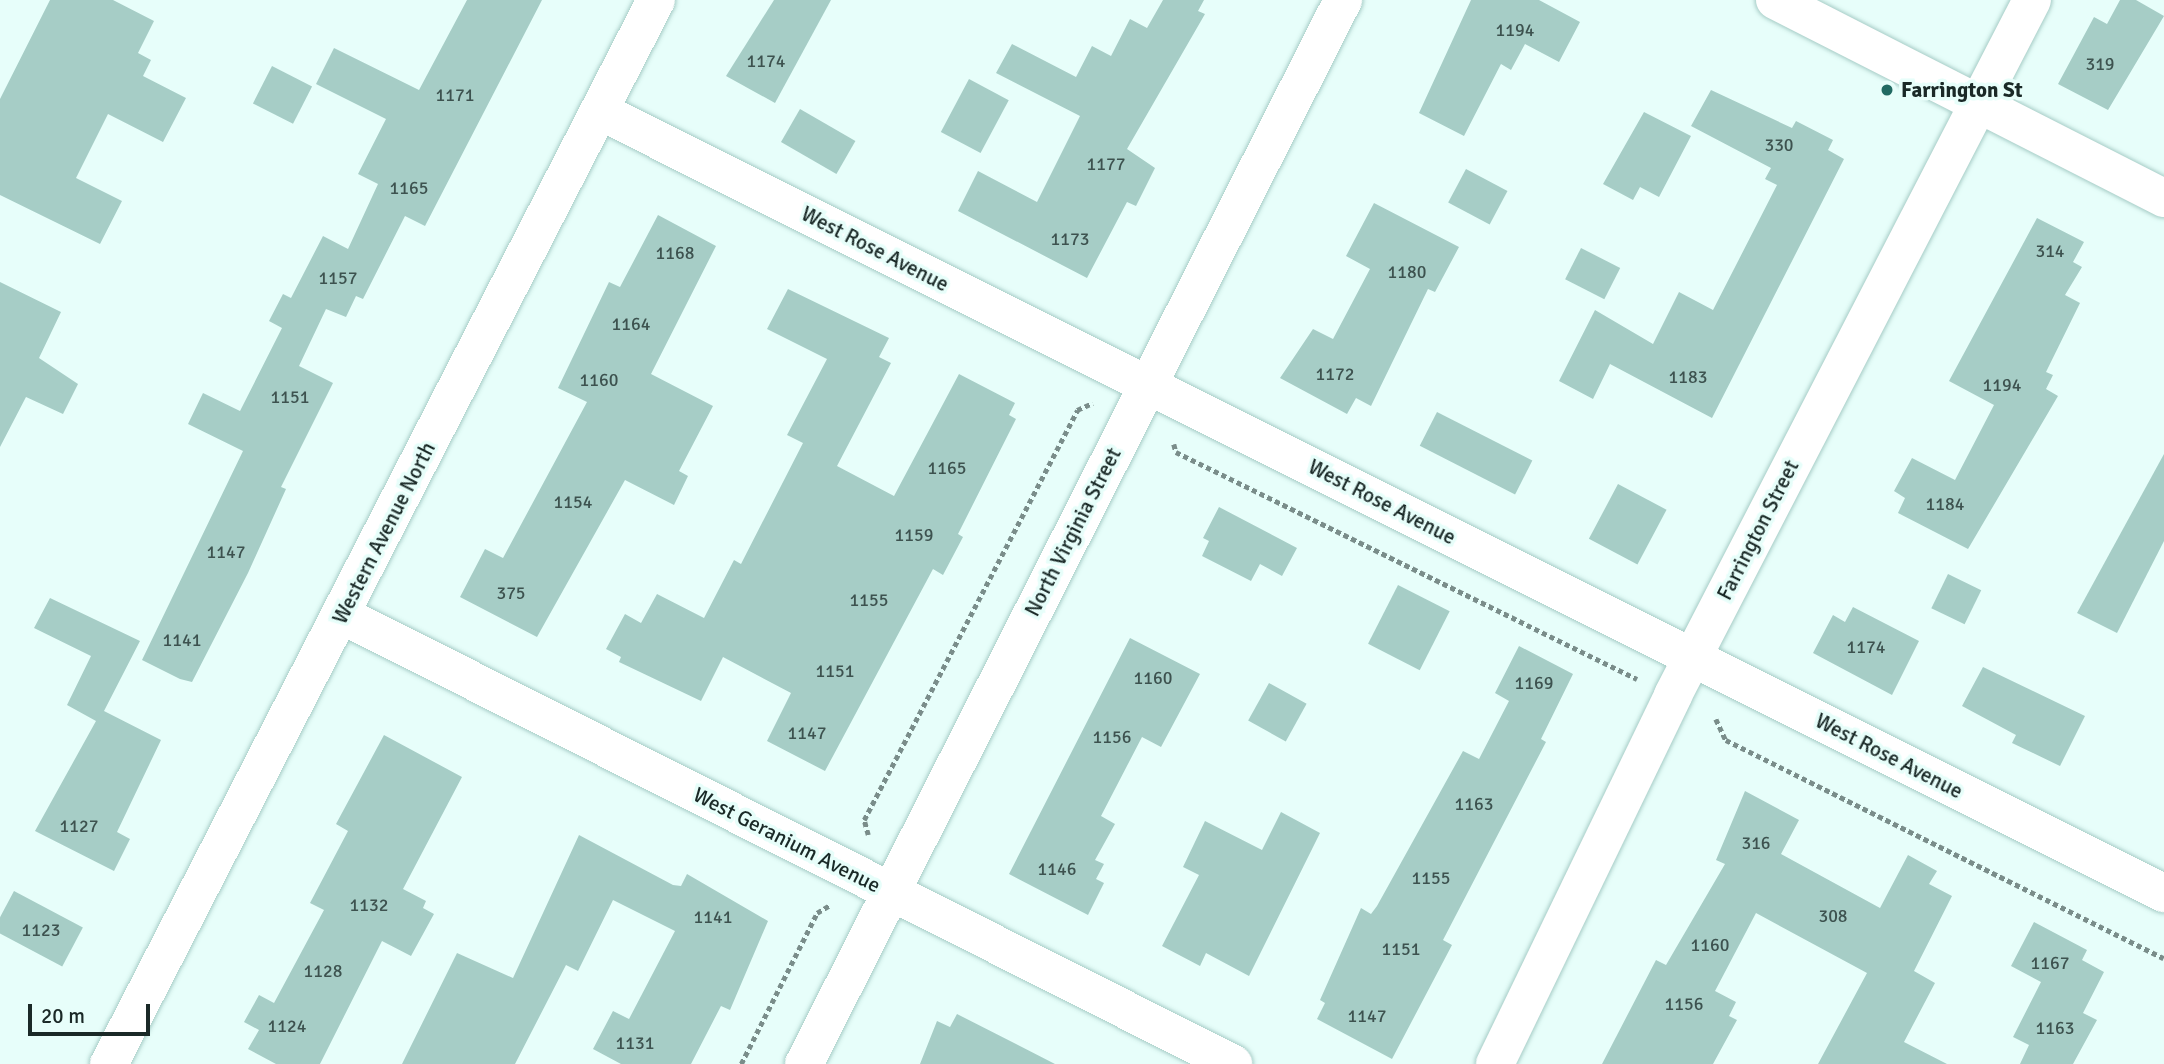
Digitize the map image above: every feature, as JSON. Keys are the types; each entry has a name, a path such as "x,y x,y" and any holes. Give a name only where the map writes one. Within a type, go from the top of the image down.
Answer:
{"street":[{"name":"Western Avenue North","path":"109,1064 656,0"},
{"name":"North Virginia Street","path":"804,1064 1343,0"},
{"path":"1775,0 2164,198"},
{"name":"Farrington Street","path":"1495,1064 1692,658 2032,0"},
{"name":"West Rose Avenue","path":"600,111 2164,893"},
{"name":"West Geranium Avenue","path":"342,615 1233,1064"}],"path":[{"path":"869,837 864,820 1076,410 1094,403"},
{"path":"1173,440 1177,452 1631,680 1643,678"},
{"path":"1716,719 1726,740 2164,958"},
{"path":"741,1064 817,914 834,903"}],"building":[{"path":"50,0 113,0 154,21 138,53 151,60 143,76 186,98 163,142 108,114 76,178 122,201 100,244 0,195 0,99"},
{"path":"467,0 542,0 425,226 405,216 363,299 356,296 346,317 326,309 299,366 333,383 281,487 286,489 248,573 192,682 180,679 142,660 243,451 188,424 203,393 240,411 282,328 269,321 283,294 291,298 323,236 348,249 378,184 358,174 386,119 316,84 334,48 419,90"},
{"path":"774,0 831,0 775,103 726,76"},
{"path":"1163,0 1204,0 1198,11 1205,14 1127,149 1155,168 1136,206 1127,202 1087,278 958,211 978,171 1037,202 1080,116 996,73 1012,44 1076,77 1092,46 1111,56 1130,19 1147,28"},
{"path":"1471,0 1539,0 1580,22 1559,62 1525,44 1511,70 1501,64 1464,136 1419,113"},
{"path":"2120,0 2136,0 2164,16 2108,110 2058,84 2094,17 2107,24"},
{"path":"272,66 312,86 293,124 253,103"},
{"path":"969,79 1009,100 981,153 941,132"},
{"path":"1711,90 1792,128 1796,121 1833,140 1828,150 1844,159 1712,418 1610,364 1593,399 1559,381 1595,310 1653,344 1679,292 1713,310 1777,185 1765,179 1771,168 1691,126"},
{"path":"800,109 855,141 836,174 781,142"},
{"path":"1644,112 1691,136 1659,197 1640,187 1633,200 1603,184"},
{"path":"1466,169 1507,191 1490,225 1448,203"},
{"path":"1374,203 1459,247 1435,292 1428,289 1371,406 1356,398 1347,414 1280,378 1313,329 1333,339 1370,269 1346,256"},
{"path":"658,215 716,246 651,374 713,406 679,471 688,476 674,505 625,480 537,637 460,597 485,549 503,558 587,402 558,388 609,282 620,287"},
{"path":"2037,218 2084,242 2073,262 2082,267 2065,295 2080,303 2046,372 2053,375 2046,389 2058,396 1968,549 1898,513 1905,498 1894,491 1912,458 1955,480 1994,405 1949,381"},
{"path":"1581,248 1620,268 1604,299 1565,279"},
{"path":"0,282 61,312 39,358 78,384 63,414 26,397 0,447"},
{"path":"788,289 889,338 879,357 891,363 837,466 894,496 959,374 1015,403 1009,415 1016,419 958,534 963,537 943,575 933,569 825,771 767,741 791,693 723,657 701,701 619,662 621,657 606,649 625,614 641,623 657,594 704,618 734,560 741,564 803,443 787,435 827,359 767,329"},
{"path":"1437,412 1532,461 1515,494 1420,446"},
{"path":"2164,454 2164,541 2117,633 2077,613"},
{"path":"1618,484 1667,510 1637,565 1589,539"},
{"path":"1219,507 1297,548 1282,576 1260,564 1251,581 1202,556 1209,541 1203,538"},
{"path":"1948,574 1981,590 1965,624 1931,608"},
{"path":"1398,585 1450,611 1420,670 1368,644"},
{"path":"50,598 140,641 104,711 161,740 117,832 130,839 114,871 35,831 96,721 67,705 91,656 34,628"},
{"path":"1853,607 1919,641 1892,695 1813,653 1833,615 1845,622"},
{"path":"1130,638 1200,674 1161,747 1142,737 1101,816 1115,824 1095,860 1104,864 1096,879 1104,883 1088,915 1009,874"},
{"path":"1519,646 1573,674 1541,739 1546,742 1443,940 1452,945 1392,1059 1317,1019 1325,1003 1320,1000 1361,908 1371,914 1377,906 1463,751 1479,759 1509,701 1495,693"},
{"path":"1983,667 2085,716 2060,766 2012,743 2016,735 1962,706"},
{"path":"1269,683 1307,704 1286,741 1248,721"},
{"path":"384,735 462,777 403,889 426,901 423,908 434,914 411,956 382,941 320,1064 276,1064 248,1049 259,1030 244,1022 259,995 274,1003 324,910 310,903 348,831 336,824"},
{"path":"1745,791 1799,820 1781,854 1880,908 1908,855 1937,871 1929,884 1952,896 1914,971 1935,983 1904,1042 1947,1064 1818,1064 1867,973 1756,913 1715,991 1736,1002 1729,1016 1737,1020 1713,1064 1602,1064 1656,960 1666,965 1725,864 1716,860"},
{"path":"1281,812 1320,833 1249,976 1206,953 1200,966 1162,946 1199,875 1183,867 1205,821 1262,850"},
{"path":"579,835 673,885 681,886 687,874 768,921 730,1010 721,1006 691,1064 621,1064 593,1049 613,1011 629,1019 675,931 613,900 578,971 566,965 515,1064 402,1064 457,953 513,978"},
{"path":"14,891 83,928 62,966 0,933 0,917"},
{"path":"2034,922 2087,950 2082,960 2104,972 2083,1013 2097,1020 2073,1064 2020,1064 2029,1045 2013,1037 2041,982 2011,966"},
{"path":"957,1014 1055,1064 920,1064 937,1021 950,1027"}],"place":[{"name":"Farrington St","path":"1887,90"}]}
